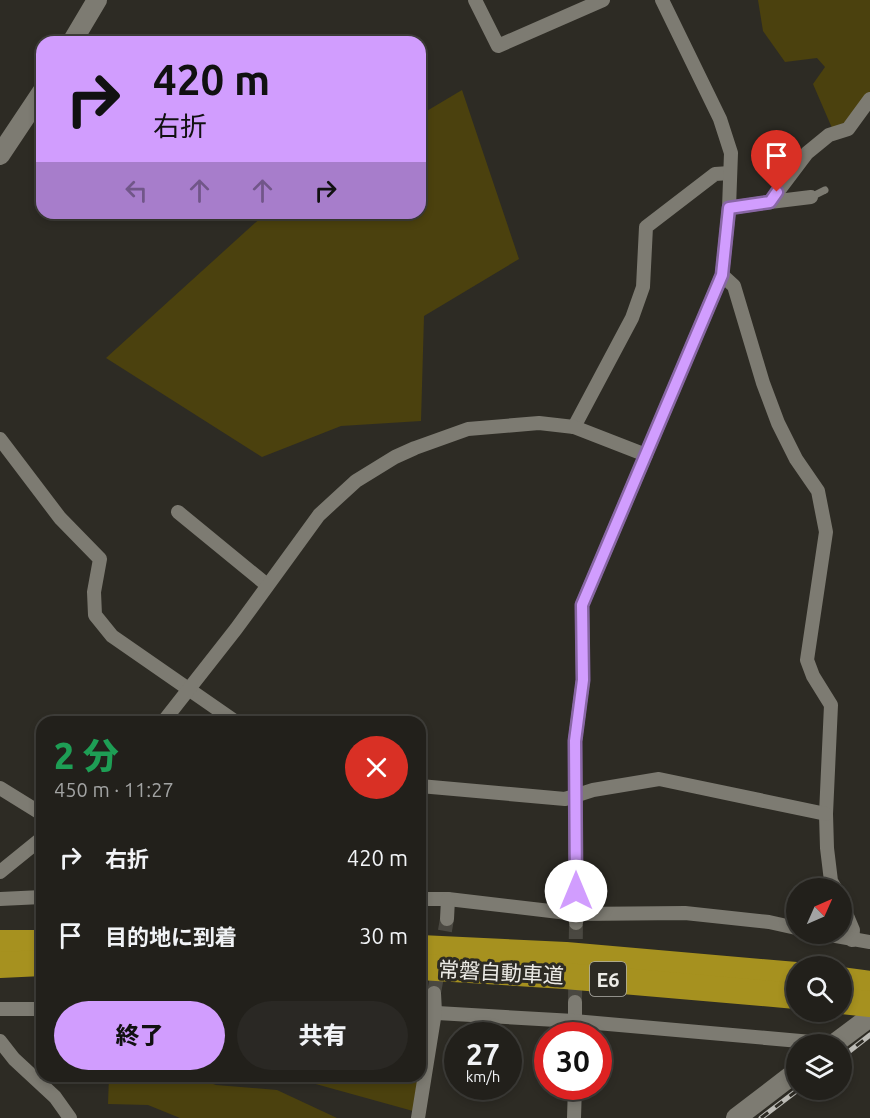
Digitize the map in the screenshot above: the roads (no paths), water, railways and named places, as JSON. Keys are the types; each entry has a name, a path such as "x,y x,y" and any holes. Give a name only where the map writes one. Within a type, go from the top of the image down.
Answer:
{"highway":[{"path":"0,943 36,943"},
{"name":"常磐自動車道","path":"426,948 566,955 786,974"},
{"path":"0,965 36,963"},
{"name":"常磐自動車道","path":"426,967 565,976 786,995"},
{"path":"852,981 870,984"},
{"path":"852,1002 870,1004"}],"street":[{"path":"76,36 97,0"},
{"path":"475,0 498,46 603,0"},
{"path":"576,919 575,741 583,680 582,605 722,275 729,208 731,153 720,119 662,0"},
{"path":"770,202 807,153 829,135 848,129 870,99"},
{"path":"0,155 36,101"},
{"path":"574,427 632,318 643,287 646,227 715,174 730,172"},
{"path":"729,208 811,197"},
{"path":"722,275 734,286 763,383 778,423 796,459 818,490 826,532 807,660 813,676 831,705 826,814 831,878"},
{"path":"168,716 236,629 319,515 356,481 395,457 468,429 539,423 574,427 646,455"},
{"path":"0,439 60,518 100,559 94,592 95,615 112,636 228,716"},
{"path":"178,512 267,585"},
{"path":"426,787 565,799 593,790 659,779 826,814"},
{"path":"0,789 36,810"},
{"path":"0,872 36,843"},
{"path":"0,899 36,897"},
{"path":"426,898 448,899 576,919 684,913 786,926"},
{"path":"447,919 448,899"},
{"path":"852,928 852,940 870,942"},
{"path":"426,1068 435,1012 434,993"},
{"path":"575,1002 575,1022"},
{"path":"0,1009 36,1009"},
{"path":"426,1012 534,1023"},
{"path":"847,1034 870,1017"},
{"path":"612,1030 786,1041"},
{"path":"0,1041 14,1059 36,1079"},
{"path":"736,1118 786,1080"},
{"path":"39,1082 55,1097 70,1118"},
{"path":"418,1118 424,1082"},
{"path":"574,1100 574,1118"}],"lane":[{"path":"811,197 825,190"}],"tunnel":[{"path":"434,993 447,919"},
{"path":"575,1002 576,923"}],"railway":[{"path":"852,1049 870,1035"},
{"path":"761,1118 786,1099"}]}
